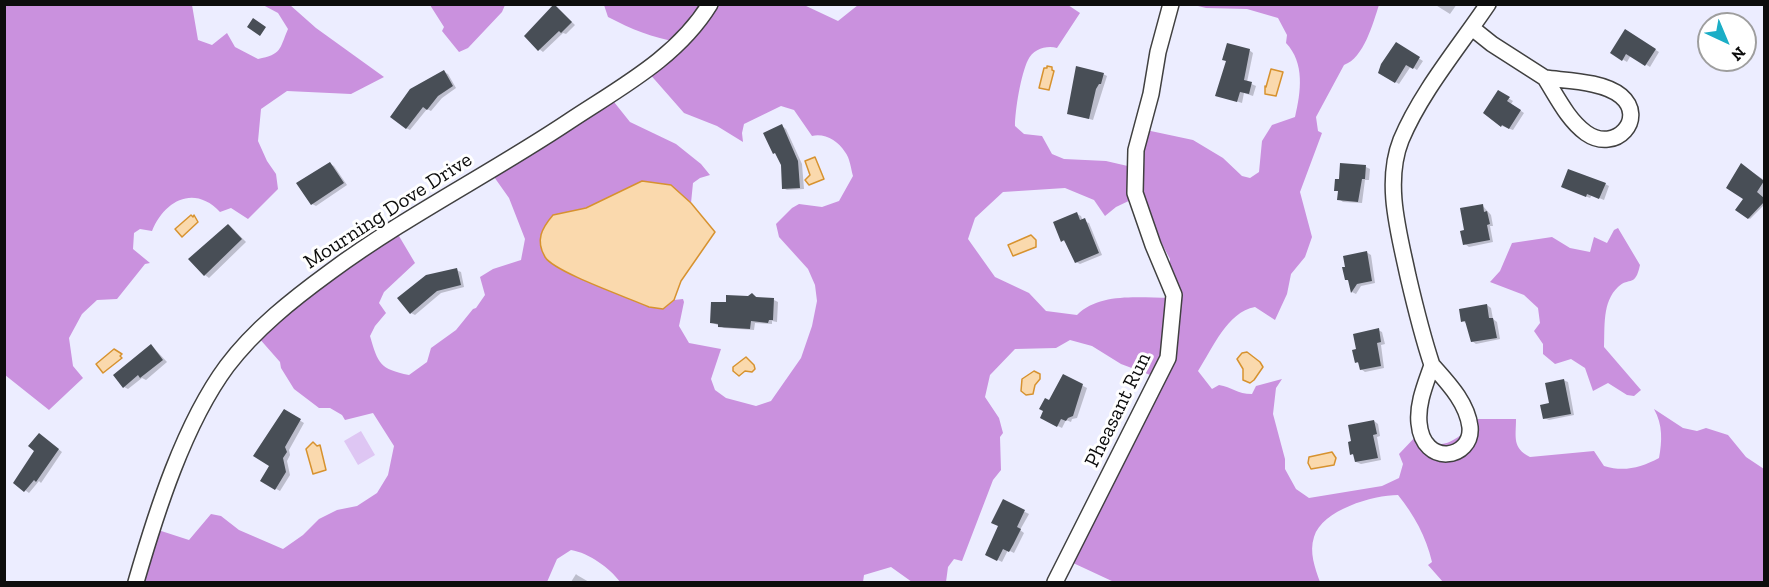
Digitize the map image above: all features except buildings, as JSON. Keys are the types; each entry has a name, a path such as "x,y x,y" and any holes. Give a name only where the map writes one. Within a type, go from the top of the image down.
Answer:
{"street":[{"name":"Mourning Dove Drive","path":"136,582 158,513 200,410 227,366 264,326 309,287 361,249 552,132 652,67 680,43 710,4"},
{"name":"Pheasant Run","path":"1055,582 1168,358 1174,295 1153,245 1136,193 1136,150 1171,4"},
{"path":"1432,365 1422,397 1419,421 1421,435 1426,445 1434,452 1445,455 1458,451 1466,442 1470,428 1460,400 1432,365 1419,328 1398,230 1395,159 1409,124 1434,82 1488,4"},
{"path":"1472,28 1492,44 1545,78 1565,111 1584,132 1604,141 1618,137 1627,128 1630,117 1627,105 1621,96 1589,83 1545,78"}],"shaded area":[{"path":"4,5 192,5 198,40 212,45 227,33 235,47 258,59 272,55 279,50 288,29 278,13 263,5 290,5 316,28 384,77 351,94 287,91 261,109 258,141 276,174 278,189 248,219 231,208 220,212 200,199 190,198 172,204 157,220 152,231 140,229 134,233 133,249 150,263 145,264 117,299 97,300 82,314 69,338 73,366 83,378 49,410 5,375"},
{"path":"430,5 505,5 502,12 468,48 459,52 442,31 444,27"},
{"path":"604,5 804,5 838,21 858,5 1068,5 1080,13 1057,48 1041,49 1033,53 1028,60 1019,92 1015,126 1024,134 1042,136 1052,154 1064,159 1106,161 1132,167 1146,130 1193,140 1223,158 1242,176 1250,178 1259,172 1262,141 1272,125 1295,117 1300,88 1296,59 1286,43 1287,35 1278,18 1247,9 1206,8 1194,5 1379,5 1362,48 1351,61 1344,65 1316,117 1318,131 1322,133 1300,192 1312,237 1305,257 1291,274 1287,294 1275,320 1255,307 1245,310 1236,316 1222,332 1198,371 1212,389 1219,385 1247,394 1252,394 1256,386 1282,379 1276,388 1273,414 1285,459 1285,469 1296,489 1309,498 1382,486 1399,478 1403,464 1399,454 1419,433 1435,443 1444,444 1461,435 1464,421 1516,419 1516,441 1520,450 1530,457 1594,451 1604,466 1618,469 1639,467 1659,458 1661,433 1654,409 1683,428 1697,431 1706,428 1728,435 1746,457 1764,469 1764,582 1443,582 1428,565 1432,562 1423,535 1398,495 1375,498 1350,506 1327,519 1319,527 1312,548 1320,582 1114,582 1071,562 1153,376 1121,364 1092,346 1070,340 1056,348 1015,349 990,375 985,397 999,418 1003,433 1000,437 1001,470 993,480 962,561 954,559 948,567 946,582 912,582 891,567 864,575 863,582 620,582 598,562 585,554 571,550 557,559 547,582 138,582 155,529 189,540 211,514 221,516 239,530 283,549 303,535 319,519 337,510 357,506 377,493 388,475 394,446 373,413 345,420 342,415 330,408 319,408 294,389 281,368 280,362 258,337 259,331 396,231 415,263 384,292 379,303 386,313 370,336 375,353 382,364 409,375 427,362 431,348 456,330 476,308 485,295 480,277 493,269 521,260 525,239 509,198 492,174 610,97 630,122 676,144 701,164 710,175 693,183 691,203 642,181 586,208 553,215 545,258 560,269 649,307 663,309 674,300 683,299 679,326 689,343 721,349 711,379 715,390 726,398 756,406 771,401 801,358 812,326 817,301 815,285 808,269 779,237 776,224 799,204 822,207 839,201 853,176 848,157 835,141 822,136 812,136 794,110 781,106 744,124 743,142 717,126 684,113 648,72 678,42 642,32 608,17","holes":["1065,188 1094,200 1105,216 1116,207 1137,197 1170,259 1170,298 1133,297 1109,300 1086,308 1077,315 1046,311 1029,293 995,277 968,239 975,218 1003,192"]},
{"path":"1052,67 1054,71 1049,90 1039,88 1044,68"},
{"path":"1271,69 1283,72 1276,96 1265,94 1265,86"},
{"path":"815,157 824,179 809,185 805,180 810,175 805,161"},
{"path":"642,181 671,185 691,203 715,232 681,281 674,300 663,309 649,307 562,270 545,257 540,245 541,234 553,215 586,208"},
{"path":"191,215 193,217 194,215 198,222 182,237 175,229"},
{"path":"1618,228 1640,265 1636,277 1618,287 1609,300 1605,315 1604,347 1641,390 1634,396 1627,395 1608,383 1593,391 1585,368 1571,359 1555,364 1543,354 1543,344 1534,331 1540,323 1538,308 1524,295 1490,282 1500,271 1512,243 1552,237 1570,248 1590,252 1594,237 1607,243 1614,230"},
{"path":"1031,235 1036,240 1036,247 1013,256 1008,245"},
{"path":"114,349 122,354 120,356 122,358 103,373 96,364"},
{"path":"1247,352 1263,367 1250,383 1243,380 1243,369 1237,359 1242,353"},
{"path":"746,357 755,369 752,372 745,371 739,376 733,371 733,367"},
{"path":"1034,371 1040,374 1040,379 1035,385 1033,394 1026,395 1021,391 1022,379"},
{"path":"361,431 375,455 358,465 344,441"},
{"path":"313,442 317,446 320,445 326,470 313,474 306,449"},
{"path":"1332,452 1336,458 1334,465 1311,469 1308,463 1309,457"}]}
